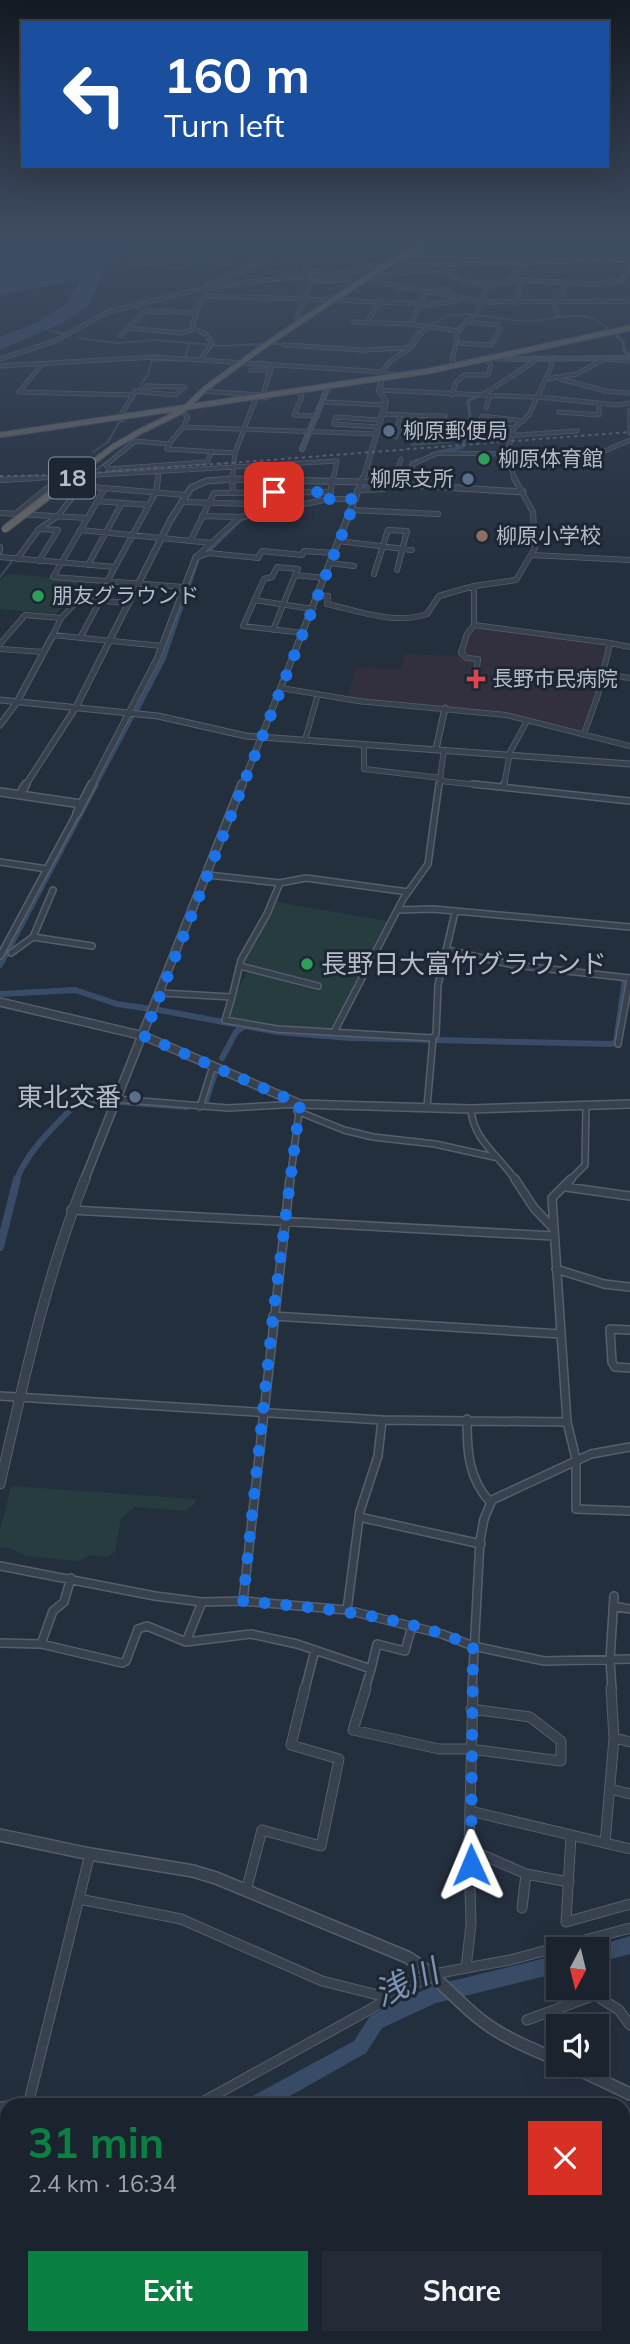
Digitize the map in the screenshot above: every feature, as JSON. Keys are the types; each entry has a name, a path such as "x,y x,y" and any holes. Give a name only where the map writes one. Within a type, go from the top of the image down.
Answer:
{"highway":[{"name":"18","path":"184,411 203,391 260,350"},
{"name":"18","path":"382,377 524,350"},
{"name":"18","path":"2,531 113,447 184,411 264,396 328,388 503,355"},
{"name":"18","path":"184,411 255,400 264,396"},
{"path":"122,418 184,411"},
{"path":"0,436 184,411"},
{"path":"154,415 163,416 165,420"}],"main road":[{"path":"503,355 513,359 630,360"},
{"path":"302,449 328,388"}],"street":[{"path":"0,359 26,350"},
{"path":"200,360 207,350"},
{"path":"348,350 378,350"},
{"path":"379,390 390,359 406,350"},
{"path":"455,350 452,361 457,365"},
{"path":"0,366 124,357 242,363 382,377"},
{"path":"547,380 545,374 551,368 552,358"},
{"path":"478,396 533,359"},
{"path":"547,380 560,379 597,365 604,359 630,360"},
{"path":"452,394 464,375 488,375 491,365 487,360"},
{"path":"44,363 37,366 19,391 133,395"},
{"path":"251,370 271,368"},
{"path":"203,391 264,396 271,368"},
{"path":"560,379 606,391 630,393"},
{"path":"318,595 328,597 327,604 376,615 417,617 431,611 439,596 474,586 516,580 535,548 533,512 510,468 507,454 514,428 524,421 547,380"},
{"path":"122,418 135,391 176,395 185,387 146,386 142,391"},
{"path":"379,390 599,404 630,403"},
{"path":"0,1484 49,1274 71,1210 144,1036 360,490 385,405 385,397 379,390"},
{"path":"299,393 302,396 294,415 318,416"},
{"path":"486,408 490,396"},
{"path":"233,492 232,467 235,453 255,400"},
{"path":"565,400 558,411 599,415 599,404"},
{"path":"323,402 385,405"},
{"path":"630,410 630,433"},
{"path":"163,465 168,447 188,417 184,411"},
{"path":"396,437 400,415"},
{"path":"431,415 428,422 434,424 433,431"},
{"path":"378,427 334,424 336,417 445,416"},
{"path":"524,421 482,416 477,438 577,431"},
{"path":"480,425 514,428"},
{"path":"183,427 377,434"},
{"path":"397,430 452,432 450,440 413,443 415,431"},
{"path":"212,451 207,463 109,469 106,465 135,440 168,447 235,453"},
{"path":"510,468 540,458 593,456 630,440"},
{"path":"360,490 379,490 411,475 413,464 435,454 507,454"},
{"path":"366,470 396,473 401,459"},
{"path":"0,480 337,461 329,499"},
{"path":"289,492 294,464"},
{"path":"108,580 156,492 159,471"},
{"path":"91,486 99,475"},
{"path":"15,514 61,477"},
{"path":"20,794 76,707 162,538 191,488 206,481 234,479 393,483 523,492"},
{"path":"16,559 39,529 58,516 80,486 185,495"},
{"path":"105,488 53,576 183,587"},
{"path":"257,513 258,492"},
{"path":"191,540 214,493 331,492"},
{"path":"202,516 240,517 329,499 356,499"},
{"path":"97,501 149,505"},
{"path":"181,502 257,504"},
{"path":"88,565 122,503"},
{"path":"351,510 438,514"},
{"path":"0,513 87,518"},
{"path":"0,956 162,646 196,557 240,517"},
{"path":"39,529 58,530 39,561"},
{"path":"80,530 212,542"},
{"path":"374,574 387,530 407,531 397,570"},
{"path":"339,541 412,550"},
{"path":"196,557 205,556 209,552 258,558 262,551 302,555 304,551 334,553"},
{"path":"533,555 630,560"},
{"path":"0,557 116,567"},
{"path":"330,564 354,566"},
{"path":"273,630 298,569 277,567 272,577 264,579 243,626 273,630 304,633"},
{"path":"295,575 324,578"},
{"path":"474,586 474,625 467,634 461,653 478,659 477,668"},
{"path":"0,725 18,702 61,618 80,599 128,603"},
{"path":"254,600 313,609"},
{"path":"80,638 100,601"},
{"path":"0,646 25,615 61,618"},
{"path":"474,625 630,647"},
{"path":"53,635 162,646"},
{"path":"584,734 610,643"},
{"path":"0,646 43,652"},
{"path":"603,674 630,678"},
{"path":"281,688 358,701 506,715 630,746"},
{"path":"305,740 318,694"},
{"path":"0,700 129,713 262,737 630,764"},
{"path":"334,1032 376,948 430,860 441,779 440,750 444,708"},
{"path":"503,787 504,766 508,755 527,721"},
{"path":"364,744 364,769 630,801"},
{"path":"0,792 81,804"},
{"path":"0,862 47,869"},
{"path":"208,875 281,883 306,878 408,892"},
{"path":"281,883 240,966 225,1020 277,1029 433,1040"},
{"path":"11,953 33,937 53,890"},
{"path":"398,910 455,912 630,927"},
{"path":"427,1107 433,1040 436,1034 435,1008 439,975 455,912"},
{"path":"33,937 92,946"},
{"path":"447,950 473,958 576,974 630,978 618,1044"},
{"path":"240,966 318,986"},
{"path":"161,993 232,997"},
{"path":"0,1002 144,1036 213,1066 344,1130 373,1137 435,1144 494,1157"},
{"path":"200,1107 213,1066"},
{"path":"116,1099 200,1107 471,1109 630,1104"},
{"path":"586,1105 585,1165 566,1186 556,1191 552,1198 567,1422 576,1459 576,1509 630,1511"},
{"path":"243,1601 298,1107"},
{"path":"471,1109 472,1125 553,1232"},
{"path":"566,1186 630,1196"},
{"path":"71,1210 285,1223 553,1232"},
{"path":"556,1269 604,1284 630,1287"},
{"path":"273,1316 560,1334"},
{"path":"630,1330 610,1329 612,1362 615,1367 630,1368"},
{"path":"0,1396 382,1420 567,1422"},
{"path":"467,1419 471,1476 482,1495 491,1503"},
{"path":"347,1610 359,1517 378,1456 382,1420"},
{"path":"466,1968 471,1913 469,1849 473,1646 485,1515 491,1503 576,1459 596,1451 630,1447"},
{"path":"359,1517 481,1544"},
{"path":"0,1566 155,1596 202,1602 243,1601 347,1610 412,1626 473,1646 544,1661 630,1659"},
{"path":"41,1644 52,1611 64,1602 71,1578"},
{"path":"605,1843 614,1738 610,1660 614,1596"},
{"path":"186,1642 202,1602"},
{"path":"613,1606 630,1609"},
{"path":"0,1643 41,1644 121,1663 126,1661 138,1629 147,1626 186,1642 248,1634 294,1642 371,1669"},
{"path":"412,1626 405,1651 377,1644 353,1730 439,1749 470,1749 561,1762 561,1741 530,1717 471,1709"},
{"path":"246,1891 262,1830 321,1846 339,1759 291,1745 315,1650"},
{"path":"614,1738 630,1742"},
{"path":"610,1789 630,1794"},
{"path":"470,1811 630,1849"},
{"path":"0,1835 90,1854 193,1871 246,1891 407,1957 437,1977 473,2014 519,2043 546,2055"},
{"path":"571,1836 566,1922 630,1904"},
{"path":"469,1849 526,1874 569,1882"},
{"path":"30,2098 90,1854"},
{"path":"522,1908 526,1874"},
{"path":"79,1899 181,1919 322,1981 390,1998"},
{"path":"210,2098 390,1998 437,1977 466,1968 510,1961 630,1928"},
{"path":"527,2020 595,1995 620,2010 630,2025"},
{"path":"594,2077 630,2094"}],"shaded area":[{"name":"長野市民病院","path":"478,628 607,646 600,682 583,730 488,711 347,697 356,667 401,670 405,654 463,654 469,633"}],"green space":[{"name":"朋友グラウンド","path":"6,575 89,582 56,614 0,609 0,581"},
{"name":"長野日大富竹グラウンド","path":"277,902 388,921 332,1031 278,1028 227,1018 250,967 245,960"},
{"path":"11,1486 195,1499 195,1504 185,1511 135,1507 121,1519 115,1551 109,1557 90,1555 80,1561 26,1556 0,1547 0,1531"}],"waterway":[{"path":"185,358 187,350"},
{"path":"624,350 630,355"},
{"path":"137,391 148,374 152,360 183,361"},
{"path":"496,360 516,360"},
{"path":"259,361 272,363"},
{"path":"516,372 532,361"},
{"path":"388,372 401,373"},
{"path":"470,416 468,401 485,392"},
{"path":"131,401 136,394"},
{"path":"432,454 463,447 470,418"},
{"path":"93,452 108,442 119,422"},
{"path":"402,477 409,475 411,463 418,460"},
{"path":"94,472 106,462"},
{"path":"62,508 77,488"},
{"path":"204,555 241,519 250,516"},
{"path":"16,557 25,545"},
{"path":"0,577 13,560"},
{"path":"137,710 163,660 197,561"},
{"path":"95,786 132,717"},
{"path":"0,965 96,784"},
{"path":"159,1010 277,1032 350,1038 611,1044 616,1042 625,979"},
{"path":"0,994 75,990 117,1004 151,1009"},
{"path":"222,1058 236,1032 244,1026"},
{"path":"205,1104 216,1070"},
{"path":"16,1181 34,1150 74,1106 110,1102"},
{"path":"120,1102 187,1107"},
{"path":"0,1247 17,1179"},
{"name":"浅川","path":"609,1951 630,1945"},
{"name":"浅川","path":"269,2098 360,2047 376,2022 398,2011 435,1994 546,1967"}],"railway":[{"path":"218,464 630,432"},
{"path":"0,476 62,475 227,463"}],"place":[{"name":"柳原郵便局","path":"389,431"},
{"name":"柳原体育館","path":"484,459"},
{"name":"柳原支所","path":"468,479"},
{"name":"柳原小学校","path":"482,536"},
{"name":"朋友グラウンド","path":"38,596"},
{"name":"長野市民病院","path":"476,679"},
{"name":"長野日大富竹グラウンド","path":"307,964"},
{"name":"東北交番","path":"135,1097"}],"route":[{"path":"274,492 331,492 329,499 356,499 144,1036 300,1104 273,1316 265,1414 243,1601 347,1610 442,1634 473,1646 469,1849 471,1865"}]}
